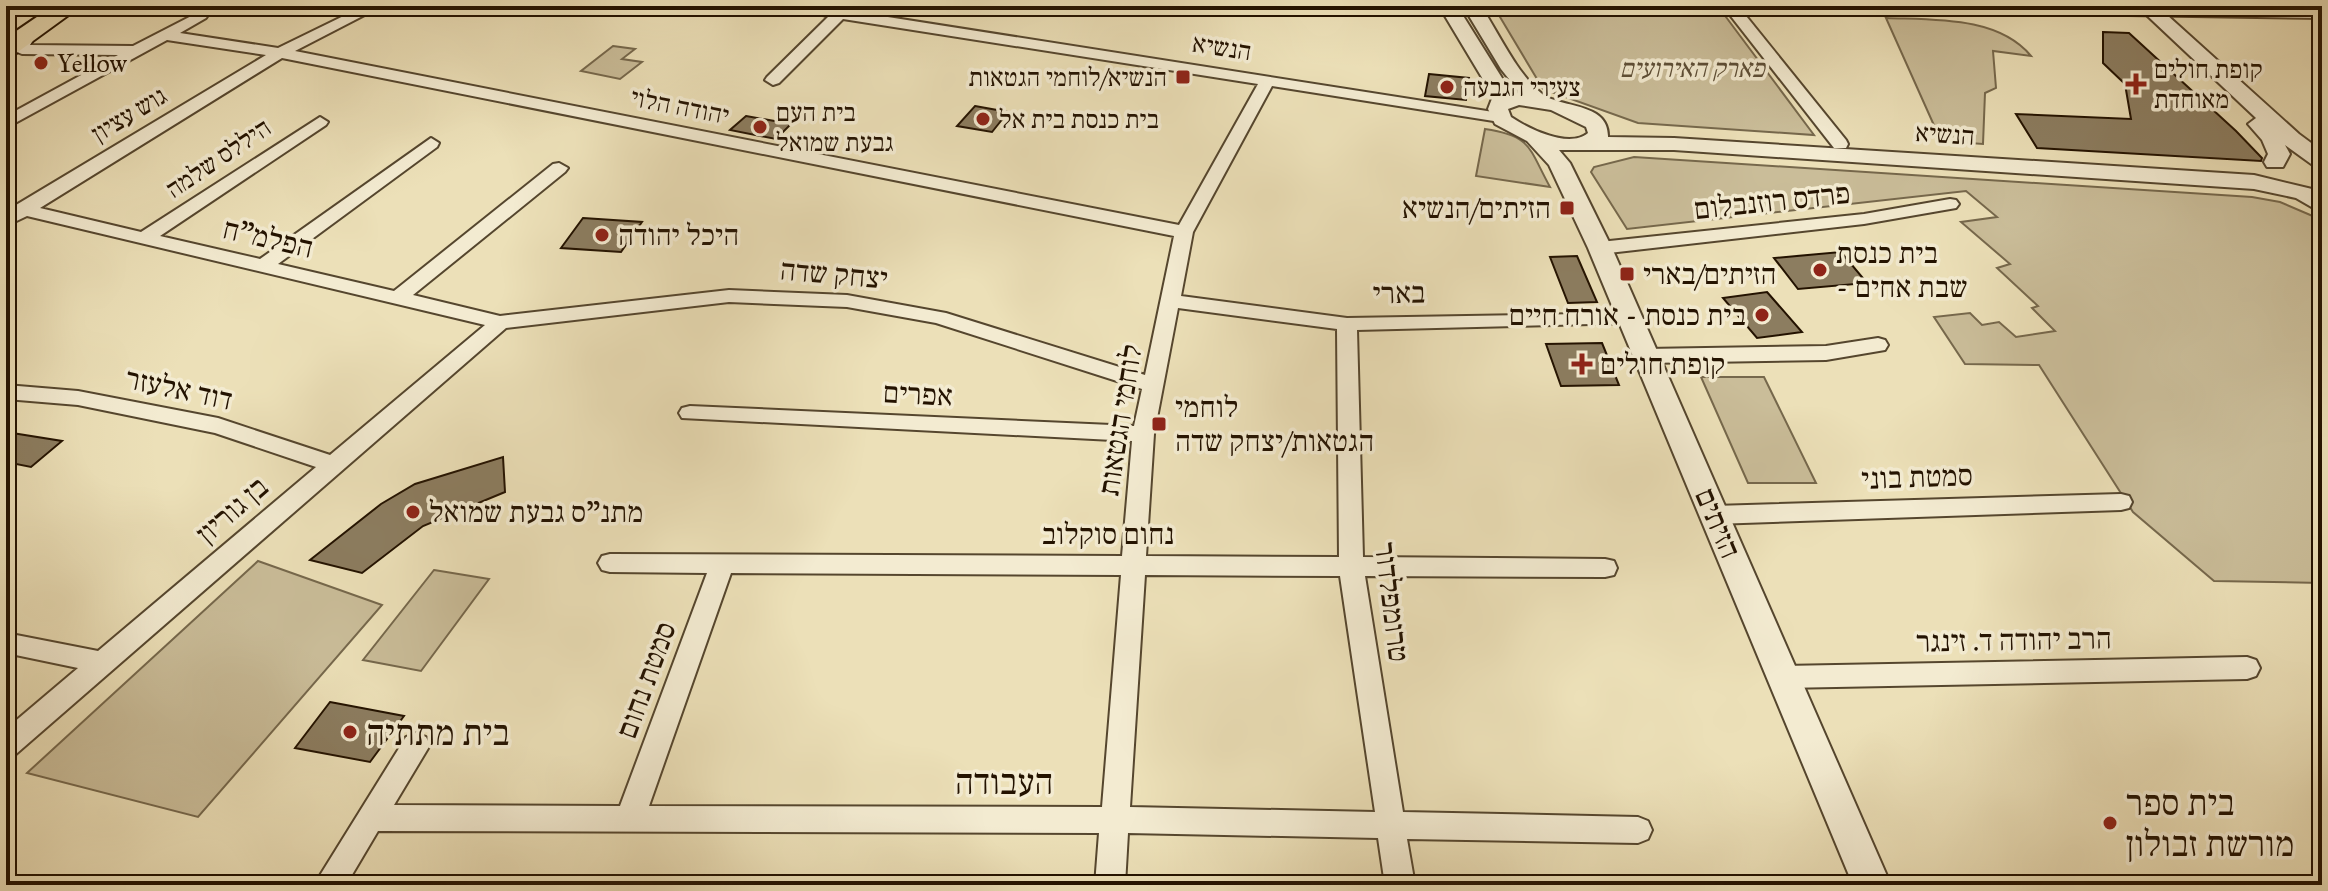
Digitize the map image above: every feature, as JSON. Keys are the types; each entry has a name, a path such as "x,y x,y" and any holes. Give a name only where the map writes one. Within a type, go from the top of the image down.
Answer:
{"highway":[{"path":"6,11 14,6"},
{"path":"6,49 69,6"}],"street":[{"name":"גוש עציון","path":"14,215 280,53 375,6"},
{"name":"הנשיא","path":"790,6 1266,83 1501,111"},
{"path":"1448,6 1503,96 1501,111"},
{"path":"1472,6 1511,69 1536,100"},
{"path":"1730,6 1840,144"},
{"path":"2140,9 2322,14"},
{"path":"2140,9 2322,163"},
{"path":"2140,9 2271,137 2279,154 2273,165 2276,179 2311,198"},
{"path":"773,80 840,14"},
{"path":"32,31 22,44 22,49 124,51 174,36 201,15"},
{"name":"יהודה הלוי","path":"174,36 280,53 1184,232"},
{"path":"6,123 143,47"},
{"name":"לוחמי הגטאות","path":"1110,885 1112,820 1143,434 1184,232 1266,83"},
{"path":"1501,111 1517,99 1536,100 1582,116 1578,144"},
{"name":"הזיתים","path":"1501,111 1509,125 1578,144 1600,248 1872,885"},
{"name":"היללס שלמה","path":"144,238 320,122"},
{"name":"הנשיא","path":"1578,144 1639,131 2228,168 2273,165 2295,159 2322,163"},
{"path":"263,266 431,143"},
{"name":"הנשיא","path":"1578,144 1674,144 2254,182 2311,198"},
{"path":"397,298 559,168"},
{"name":"פרדס רוזנבלום","path":"1600,248 1864,219 1950,204"},
{"name":"הפלמ\"ח","path":"14,215 144,238 500,322"},
{"name":"יצחק שדה","path":"500,322 729,296 847,301 939,317 1153,385"},
{"name":"בארי","path":"1170,301 1347,324 1630,317"},
{"name":"בן גוריון","path":"6,746 500,322"},
{"name":"טרומפלדור","path":"1347,324 1351,567 1400,885"},
{"path":"1646,356 1826,353 1878,345"},
{"name":"דוד אלעזר","path":"6,392 78,398 218,426 334,465"},
{"name":"אפרים","path":"690,413 1143,434"},
{"name":"סמטת בוני","path":"1714,515 2121,502"},
{"name":"נחום סוקלוב","path":"610,563 1605,568"},
{"name":"סמטת נחום","path":"630,818 722,564"},
{"path":"6,643 103,663"},
{"name":"הרב יהודה ד. זינגר","path":"1783,677 2247,668"},
{"path":"329,885 416,745"},
{"name":"העבודה","path":"370,818 1112,820 1638,830"}],"green space":[{"name":"פארק האירועים","path":"1720,9 1814,135 1638,123 1543,89 1497,12"},
{"path":"1886,18 1944,20 1983,27 2001,33 2031,56 1993,51 1996,88 1985,93 1983,144 1941,141"},
{"path":"613,46 635,49 622,59 642,62 620,79 581,71"},
{"path":"1485,129 1512,135 1527,146 1550,187 1476,176"},
{"path":"1634,157 2252,197 2280,202 2322,220 2322,583 2214,581 2133,512 2039,365 1965,364 1934,317 1970,313 1982,325 1999,322 2016,337 2055,331 2032,308 2038,306 1997,268 2010,264 1961,222 1997,217 1966,191 1627,229 1591,172 1594,167"},
{"path":"1701,377 1764,377 1816,483 1748,483"},
{"path":"258,561 382,605 198,817 27,773"},
{"path":"434,570 489,579 421,671 363,660"}],"building":[{"path":"2103,32 2129,33 2236,131 2262,158 2261,161 2037,148 2016,114 2131,119 2125,84 2103,63"},
{"name":"צעירי הגבעה","path":"1429,74 1469,78 1466,100 1425,96"},
{"name":"בית כנסת בית אל","path":"975,106 1008,112 992,132 957,126"},
{"name":"בית העם גבעת שמואל","path":"746,116 791,124 776,139 730,130"},
{"name":"היכל יהודה","path":"583,218 642,222 621,252 561,248"},
{"name":"בית כנסת - שבת אחים","path":"1841,252 1867,283 1798,289 1774,258"},
{"path":"1577,256 1597,302 1568,303 1550,257"},
{"name":"בית כנסת - אורח חיים","path":"1767,292 1802,332 1757,338 1723,298"},
{"name":"קופת חולים","path":"1602,343 1619,385 1561,386 1546,344"},
{"path":"6,432 62,441 31,467 6,462"},
{"name":"מתנ\"ס גבעת שמואל","path":"503,457 505,492 423,526 362,573 310,560 381,504 415,484"},
{"name":"בית מתתיה","path":"330,702 404,716 370,762 295,748"}],"place":[{"name":"Yellow","path":"41,63"},
{"name":"הנשיא/לוחמי הגטאות","path":"1183,77"},
{"name":"קופת חולים מאוחדת","path":"2136,84"},
{"name":"צעירי הגבעה","path":"1447,87"},
{"name":"בית כנסת בית אל","path":"983,119"},
{"name":"בית העם גבעת שמואל","path":"760,127"},
{"name":"הזיתים/הנשיא","path":"1567,208"},
{"name":"היכל יהודה","path":"602,235"},
{"name":"בית כנסת - שבת אחים","path":"1820,270"},
{"name":"הזיתים/בארי","path":"1627,274"},
{"name":"בית כנסת - אורח חיים","path":"1762,315"},
{"name":"קופת חולים","path":"1582,364"},
{"name":"לוחמי הגטאות/יצחק שדה","path":"1159,424"},
{"name":"מתנ\"ס גבעת שמואל","path":"413,512"},
{"name":"בית מתתיה","path":"350,732"},
{"name":"בית ספר מורשת זבולון","path":"2110,823"}]}
